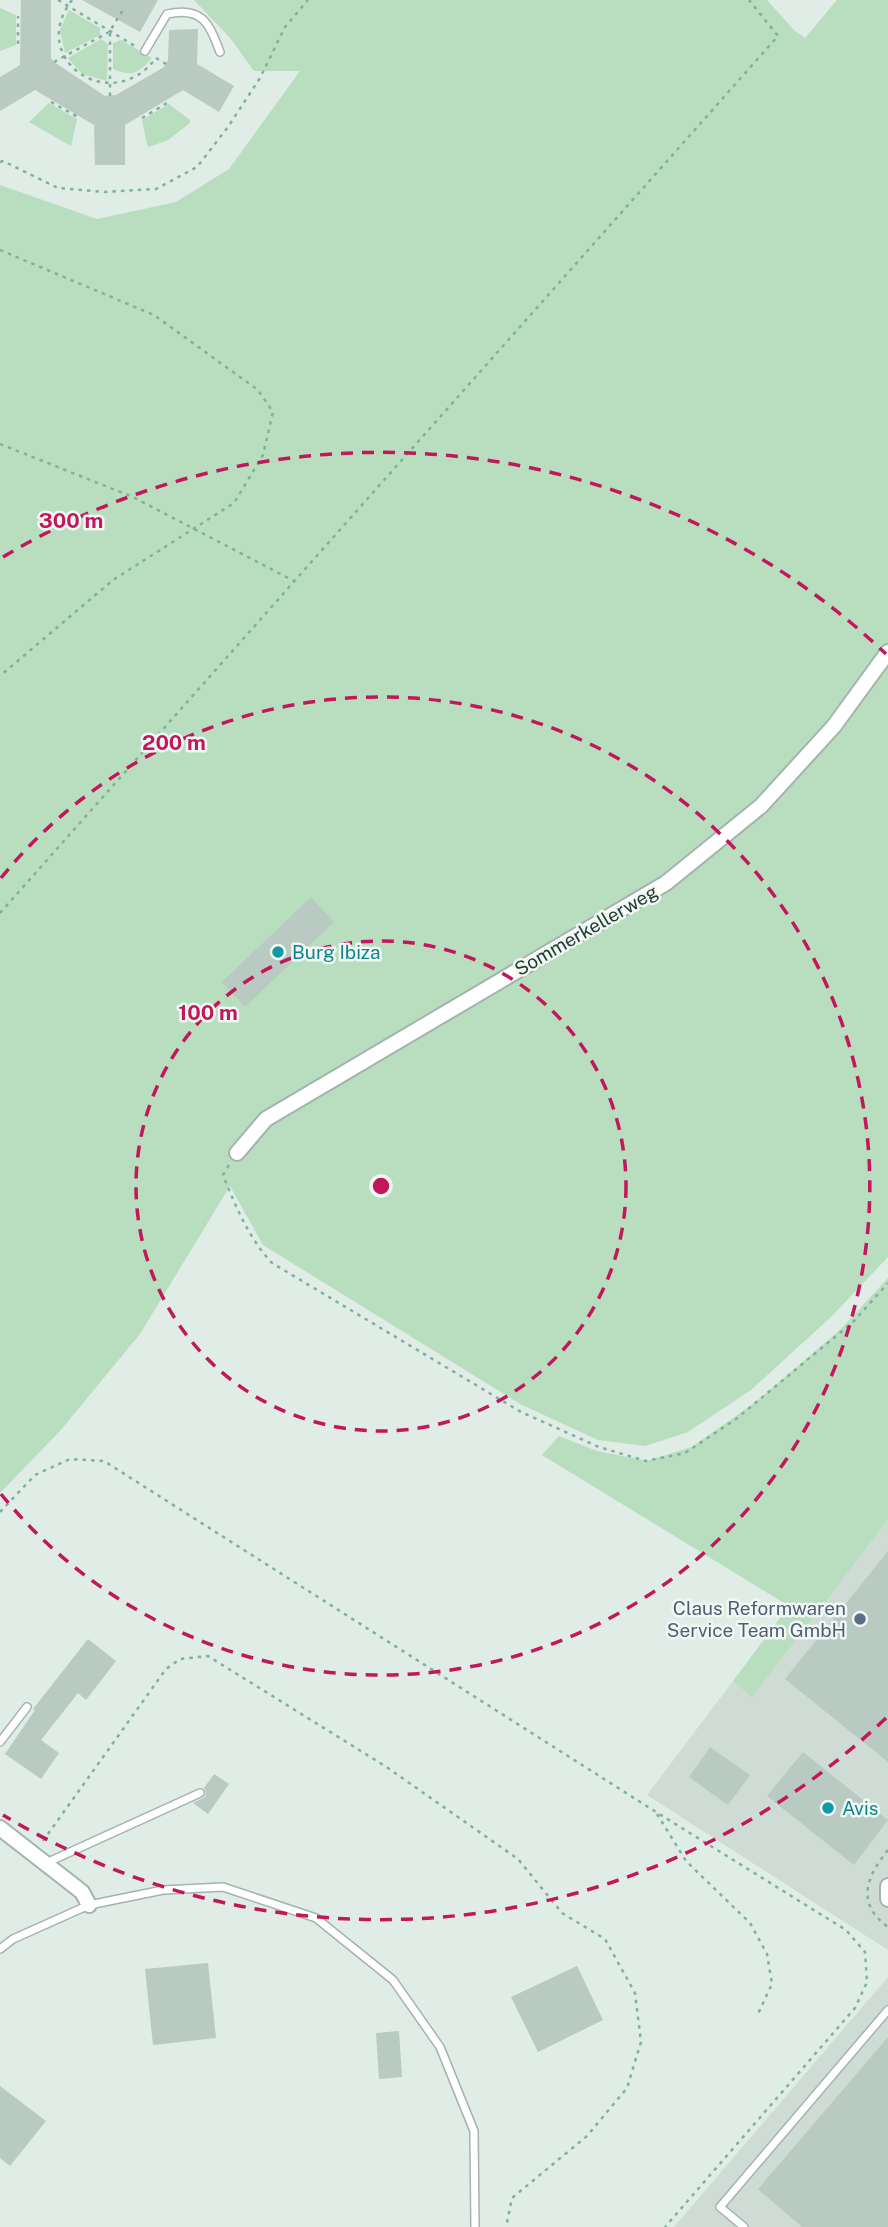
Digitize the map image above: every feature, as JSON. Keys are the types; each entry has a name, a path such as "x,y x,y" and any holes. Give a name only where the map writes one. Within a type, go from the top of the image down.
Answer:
{"street":[{"name":"Sommerkellerweg","path":"237,1153 266,1119 666,883 761,806 834,726 888,652"},
{"path":"0,1828 82,1892 89,1905"},
{"path":"888,1886 888,1899"}],"lane":[{"path":"145,51 167,14 179,11 192,12 201,17 213,33 220,52"},
{"path":"0,1742 27,1707"},
{"path":"39,1859 200,1793"},
{"path":"0,1949 13,1939 89,1905 163,1890 223,1887 316,1918 393,1980 440,2047 474,2132 475,2227"},
{"path":"744,2227 720,2207 888,2010"}],"path":[{"path":"58,0 145,51"},
{"path":"72,0 58,29 65,57 81,75 93,81 110,84 136,76 156,58 166,64"},
{"path":"0,162 4,161 58,188 105,192 156,189 197,167 228,127 260,78 285,27 308,0"},
{"path":"1,910 778,36 749,0"},
{"path":"54,62 110,31 124,8"},
{"path":"18,16 18,44"},
{"path":"110,31 110,96"},
{"path":"51,102 78,117"},
{"path":"142,118 167,103"},
{"path":"0,250 154,315 258,390 274,412 263,455 234,503 113,580 0,676"},
{"path":"0,444 134,498 294,581"},
{"path":"237,1153 223,1175 255,1244 272,1263 520,1412 599,1447 646,1461 685,1453 736,1419 853,1322 888,1283"},
{"path":"0,1512 35,1475 70,1459 104,1461 846,1930 865,1952 867,1982 855,2008 664,2227"},
{"path":"39,1859 166,1669 180,1658 208,1656 385,1766 518,1859 562,1913 605,1940 635,1993 641,2042 627,2088 587,2136 512,2199 506,2227"},
{"path":"656,1812 686,1861 750,1923 766,1954 772,1984 757,2016"}],"shaded area":[{"path":"888,1520 888,1950 647,1795 733,1681 752,1696"},
{"path":"888,1977 888,2227 674,2227"}],"green space":[{"path":"194,0 767,0 795,31 805,38 837,0 888,0 888,1257 832,1316 751,1390 688,1432 645,1446 598,1440 520,1404 263,1245 230,1186 140,1334 60,1431 0,1493 0,185 97,219 176,202 229,169 300,71 254,71 231,39"},
{"path":"0,8 16,15 16,45 0,51"},
{"path":"69,10 100,28 100,35 65,53 60,30"},
{"path":"101,39 108,44 107,81 82,74 68,58"},
{"path":"121,40 152,58 134,72 125,73 113,69 113,43"},
{"path":"49,103 77,119 71,146 29,122"},
{"path":"169,104 190,120 190,123 168,140 149,147 142,120"},
{"path":"888,1278 888,1520 752,1697 733,1681 789,1606 542,1455 559,1436 597,1451 647,1461 692,1447 757,1401 841,1329"}],"building":[{"path":"21,0 51,0 51,58 105,96 116,95 164,67 168,60 169,30 198,29 197,64 234,86 219,112 183,90 125,125 125,165 95,165 94,125 35,90 0,111 0,77 20,65"},
{"path":"82,0 158,0 140,32"},
{"name":"Burg Ibiza","path":"311,897 334,922 245,1007 222,982"},
{"name":"Claus Reformwaren Service Team GmbH","path":"888,1551 888,1762 785,1679"},
{"path":"88,1639 116,1661 86,1700 78,1693 41,1740 59,1753 41,1779 5,1754 35,1710 33,1709"},
{"path":"710,1747 750,1775 728,1805 689,1777"},
{"name":"Avis","path":"803,1752 888,1820 854,1865 767,1796"},
{"path":"214,1774 229,1784 208,1814 193,1803 205,1797 204,1788"},
{"path":"208,1963 216,2038 153,2045 145,1969"},
{"path":"577,1966 603,2020 538,2052 511,1997"},
{"path":"399,2031 402,2077 379,2079 376,2033"},
{"path":"888,2037 888,2227 802,2227 758,2189"},
{"path":"0,2086 46,2121 10,2166 0,2158"}],"place":[{"name":"Burg Ibiza","path":"278,952"},
{"name":"Claus Reformwaren Service Team GmbH","path":"860,1619"},
{"name":"Avis","path":"828,1808"}]}
